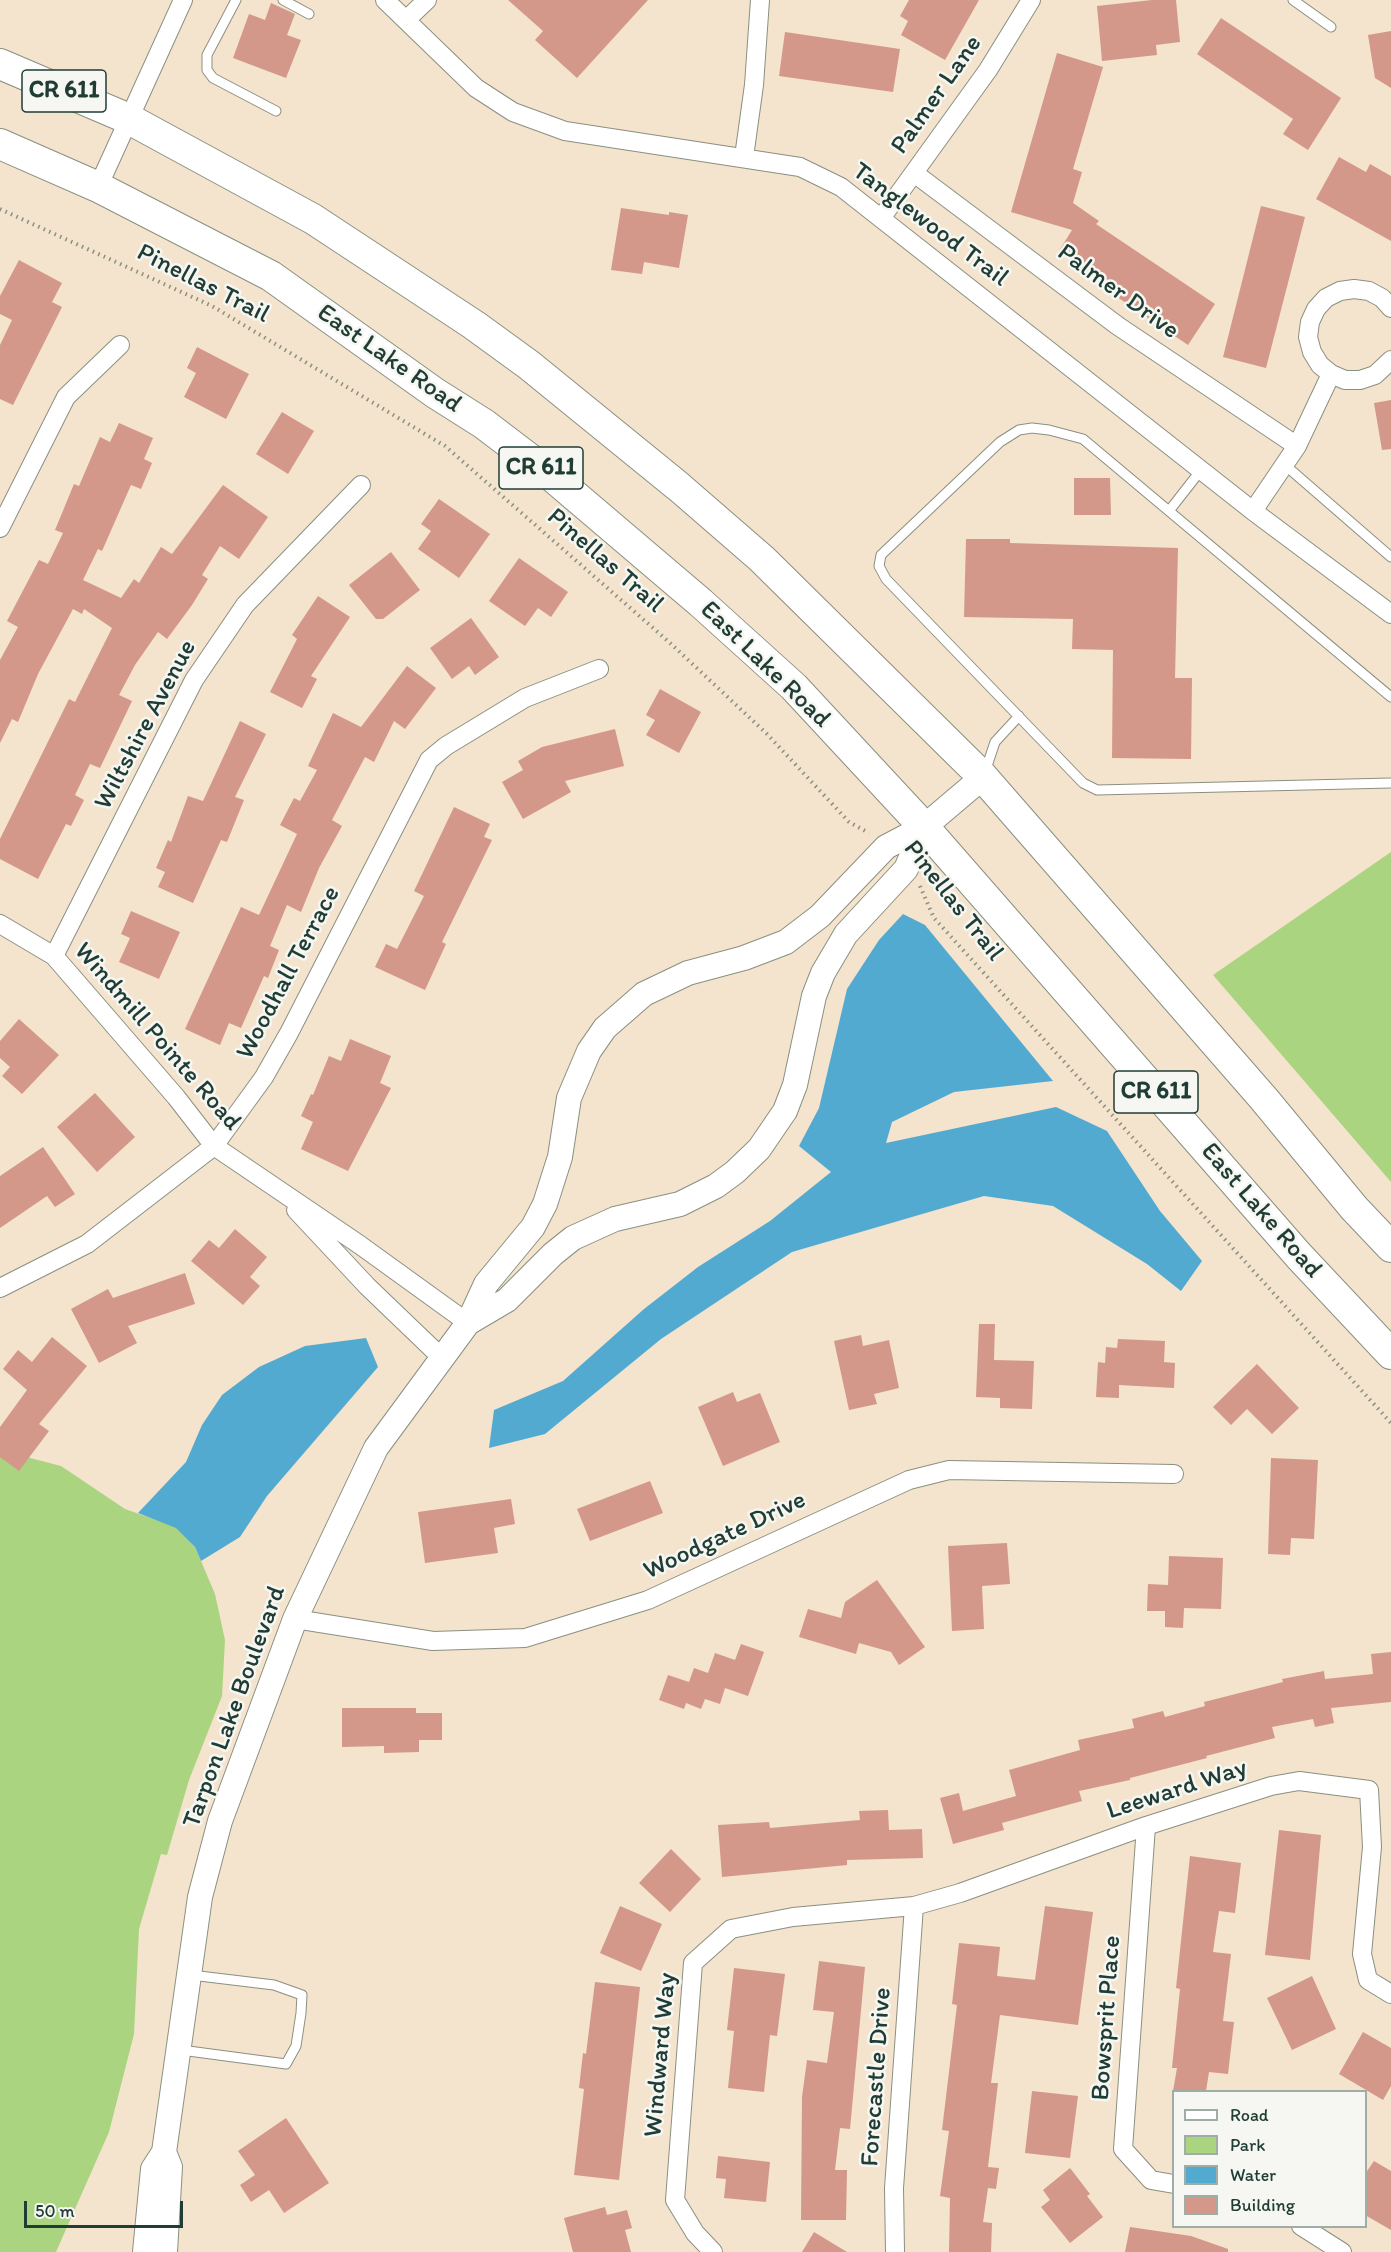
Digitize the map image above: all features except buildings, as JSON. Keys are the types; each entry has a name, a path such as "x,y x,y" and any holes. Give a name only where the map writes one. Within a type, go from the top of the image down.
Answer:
{"main road":[{"name":"CR 611","path":"0,64 129,119 312,219 474,325 529,365 679,487 762,559 983,777 1264,1100 1354,1208 1391,1247"},
{"name":"East Lake Road","path":"0,144 98,187 271,276 435,393 484,424 538,465 684,588 794,687 924,827 1299,1256 1391,1354"}],"street":[{"path":"98,187 183,0"},
{"name":"Tanglewood Trail","path":"386,0 476,88 513,112 565,131 800,167 841,187 1253,511 1391,614"},
{"path":"406,20 427,0"},
{"path":"744,157 754,84 760,0"},
{"name":"Palmer Lane","path":"882,217 988,70 1031,0"},
{"name":"Palmer Drive","path":"914,173 1118,326 1297,447"},
{"path":"1391,309 1382,298 1369,291 1354,289 1340,291 1326,298 1316,309 1310,322 1310,345 1320,365 1331,374 1345,380 1360,380 1375,375 1391,360"},
{"path":"0,528 66,397 120,345"},
{"path":"1253,511 1297,447 1331,374"},
{"name":"Wiltshire Avenue","path":"54,956 194,680 245,605 361,485"},
{"name":"Woodhall Terrace","path":"0,1288 87,1244 214,1146 264,1077 289,1034 308,991 429,760 446,746 525,698 599,669"},
{"path":"924,827 983,777"},
{"name":"Tarpon Lake Boulevard","path":"145,2252 153,2169 164,2152 200,1897 220,1821 295,1619 376,1448 468,1323 486,1284 532,1227 545,1204 555,1176 569,1098 589,1051 605,1028 635,1001 665,983 786,942 820,916 886,847 924,827"},
{"name":"Tarpon Lake Boulevard","path":"468,1323 507,1300 553,1254 573,1239 615,1219 659,1210 696,1196 735,1172 759,1149 785,1111 795,1085 814,996 833,953 846,934 906,869 924,827"},
{"name":"Windmill Pointe Road","path":"0,924 54,956 176,1097 214,1146 360,1245 468,1323"},
{"name":"Windmill Pointe Road","path":"274,1187 367,1286 442,1358"},
{"name":"Woodgate Drive","path":"295,1619 433,1641 525,1638 648,1600 909,1480 949,1470 1174,1474"},
{"name":"Leeward Way","path":"793,1917 914,1906 960,1893 1146,1826 1271,1786 1299,1781 1369,1790 1372,1847 1362,1954 1368,1980 1391,1994"},
{"name":"Bowsprit Place","path":"1146,1826 1123,2149 1151,2180 1172,2184"},
{"name":"Forecastle Drive","path":"895,2252 894,2188 914,1906"},
{"name":"Windward Way","path":"712,2252 695,2233 675,2200 693,1963 731,1929 793,1917"},
{"name":"Tarpon Lake Boulevard","path":"164,2152 170,2167 165,2252"},
{"path":"1304,2228 1342,2252"}],"lane":[{"path":"283,0 309,14"},
{"path":"1293,0 1331,27"},
{"path":"234,1 207,55 207,70 213,78 276,111"},
{"path":"1391,697 1083,439 1032,428 1019,430 1000,441 881,555 879,566 886,579 1083,783 1097,790 1391,783"},
{"path":"1285,465 1391,557"},
{"path":"1169,511 1201,470"},
{"path":"983,777 995,742 1019,716"},
{"path":"178,2050 286,2064 296,2046 301,2013 302,1995 274,1985 189,1975"}],"path":[{"name":"Pinellas Trail","path":"0,209 212,306 445,446 668,641 767,734 849,822 873,835 886,847"},
{"name":"Pinellas Trail","path":"906,869 919,883 934,918 1391,1423"}],"green space":[{"path":"1391,852 1391,1182 1213,975"},
{"path":"0,1455 19,1455 61,1466 125,1509 176,1527 195,1547 215,1594 225,1640 222,1696 189,1780 167,1855 161,1854 139,1929 134,2034 109,2132 56,2252 0,2252"}],"water":[{"path":"903,914 925,925 1053,1081 954,1092 892,1122 886,1143 1056,1107 1107,1131 1160,1211 1202,1261 1181,1291 1147,1264 1053,1206 984,1196 792,1252 661,1339 545,1434 489,1448 494,1410 563,1381 644,1309 698,1267 770,1221 831,1172 799,1146 819,1108 847,989 879,940"},
{"path":"366,1338 378,1367 267,1496 240,1537 201,1561 195,1547 176,1528 138,1513 186,1462 202,1425 222,1395 259,1367 305,1346"}]}
